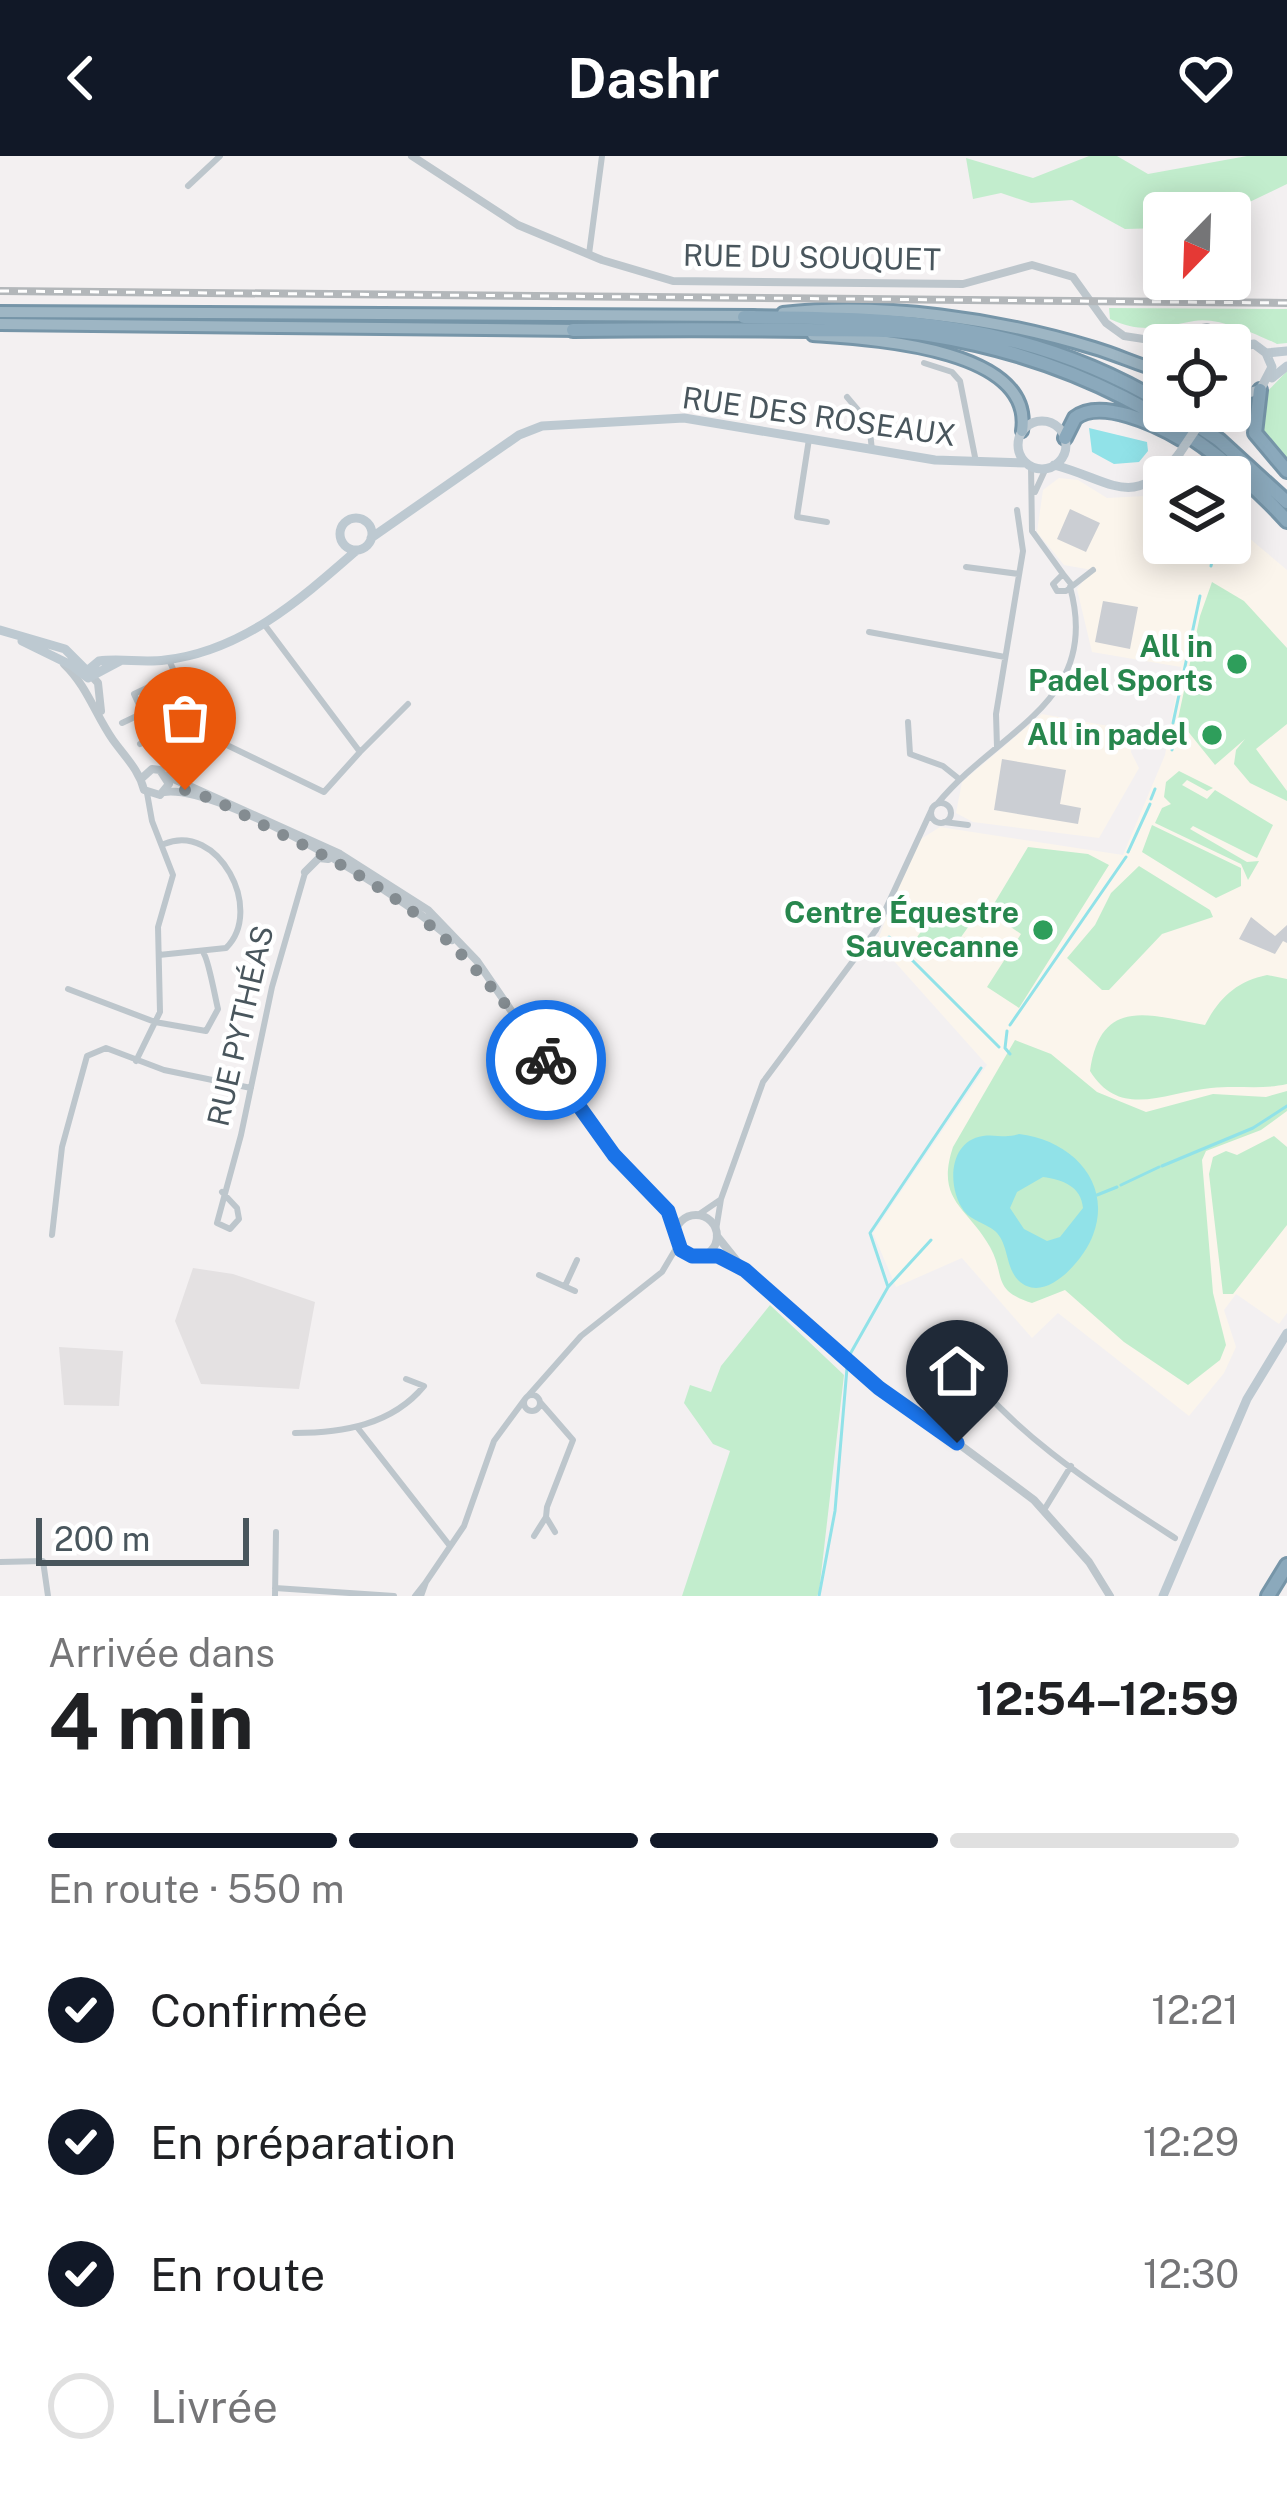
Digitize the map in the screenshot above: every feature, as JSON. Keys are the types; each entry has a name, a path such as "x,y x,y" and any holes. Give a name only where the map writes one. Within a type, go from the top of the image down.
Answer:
{"highway":[{"path":"744,317 800,311 935,317 1040,335 1143,366"},
{"path":"0,312 920,321 1077,359 1143,393"},
{"path":"0,324 871,331 977,344 1074,374 1123,396 1212,452 1287,524"},
{"path":"573,330 781,334 883,340 930,349 986,370 1018,396 1025,413 1022,430"},
{"path":"1264,386 1255,433 1287,471"},
{"path":"1065,439 1075,418 1088,410 1161,429 1203,454 1287,524"},
{"path":"1207,432 1287,502"},
{"path":"1268,1596 1285,1568"}],"main road":[{"path":"1251,346 1266,353 1287,351"},
{"path":"1264,386 1271,367 1266,353"},
{"path":"1251,388 1264,386 1287,366"},
{"name":"RUE DES ROSEAUX","path":"371,534 364,520 348,520 340,533 352,548 384,531 519,435 542,426 684,418 872,450 1028,465"},
{"path":"993,461 1017,444 1022,430 1034,421 1050,422 1065,439 1064,454 1078,471"},
{"path":"1017,444 1028,465 1078,471 1115,489 1132,490 1164,473 1194,432"},
{"path":"1050,467 1064,454"},
{"path":"88,675 99,661 169,660 223,646 264,624 346,560 352,548"},
{"path":"0,631 64,649 88,675"},
{"path":"0,631 88,675"},
{"path":"1159,1596 1247,1399 1287,1333"}],"street":[{"path":"188,186 220,156"},
{"name":"RUE DU SOUQUET","path":"412,156 518,225 673,281 963,284 1032,265 1072,277 1106,323 1124,336 1143,339"},
{"path":"589,254 602,156"},
{"path":"924,363 952,372 960,381 976,462"},
{"path":"847,397 869,423 872,450"},
{"path":"809,439 797,517 827,522"},
{"path":"1028,465 1031,526 1054,588 1068,588 1093,570 1054,579"},
{"path":"1033,495 1050,467"},
{"path":"997,747 994,734 1023,542 1017,510"},
{"path":"708,1253 763,1082 876,930 917,833 956,781 1041,706 1070,670 1078,646 1077,612 1064,574 1044,552"},
{"path":"966,567 1019,574"},
{"path":"264,624 360,752"},
{"path":"869,632 1005,657"},
{"path":"169,660 202,733 324,792 408,704"},
{"path":"62,663 85,689 142,778 173,875 158,927 161,1005 136,1061"},
{"path":"85,689 88,675"},
{"path":"88,675 104,724"},
{"path":"190,772 164,759 134,694 151,686 178,745 199,756"},
{"path":"122,723 143,713"},
{"path":"140,744 194,717"},
{"path":"908,722 910,754 943,766 956,781"},
{"path":"122,751 337,857 424,916 495,986 600,1138 660,1200 676,1232 678,1245 672,1261"},
{"path":"142,778 152,769"},
{"path":"152,821 167,776"},
{"path":"917,833 942,822 956,781"},
{"path":"147,794 198,793 337,857"},
{"path":"931,811 933,819 968,825 938,803"},
{"path":"159,955 204,954 226,948 235,938 241,914 235,890 206,844 185,838 164,844"},
{"path":"298,842 305,872"},
{"path":"305,858 314,850"},
{"path":"305,872 319,858 337,857"},
{"name":"RUE PYTHÉAS","path":"222,1192 236,1208 239,1220 230,1229 213,1226 305,872"},
{"path":"68,989 155,1022 199,1031 213,1026 218,1009 204,954"},
{"path":"52,1235 62,1147 87,1056 106,1048 149,1066 251,1088"},
{"path":"676,1232 681,1221 722,1199"},
{"path":"660,1200 710,1220 745,1270 879,1388 1018,1486 1089,1562 1110,1596"},
{"path":"678,1245 686,1254"},
{"path":"418,1596 474,1502 494,1441 581,1336 686,1254 708,1253 745,1270"},
{"path":"565,1286 578,1260"},
{"path":"539,1275 575,1291"},
{"path":"952,1351 995,1402 1071,1466 1175,1538"},
{"path":"295,1433 357,1427 421,1392 424,1387 406,1378"},
{"path":"536,1405 540,1381"},
{"path":"527,1398 569,1433 574,1446 535,1536"},
{"path":"527,1398 536,1405"},
{"path":"513,1414 536,1405"},
{"path":"357,1427 450,1546"},
{"path":"1044,1510 1071,1466"},
{"path":"546,1517 555,1532"},
{"path":"276,1532 275,1592 394,1596"},
{"path":"0,1562 43,1562 48,1596"}],"shaded area":[{"path":"1059,478 1078,480 1107,498 1143,496 1143,564 1251,564 1251,540 1287,570 1287,1313 1279,1324 1236,1294 1224,1310 1236,1347 1224,1373 1189,1416 1058,1313 1032,1338 962,1258 896,1287 873,1233 987,1065 877,942 916,842 940,827 1123,855 1165,755 1181,667 1092,652 1077,589 1092,570 1064,565 1037,532 1043,490"},
{"path":"1042,714 1125,729 1132,735 1131,752 1139,768 1099,838 973,822 956,813 962,782"},
{"path":"193,1268 233,1274 315,1302 299,1389 201,1384 175,1321"},
{"path":"59,1347 123,1351 119,1406 64,1405"}],"green space":[{"path":"1089,156 1117,156 1148,174 1247,156 1287,156 1287,184 1251,201 1251,192 1143,192 1143,229 1125,229 1072,200 1031,203 1001,193 973,199 966,158 1033,178"},
{"path":"1109,308 1287,309 1287,343 1277,344 1251,332 1251,324 1194,321 1143,327 1110,319"},
{"path":"1287,371 1287,462 1259,428 1260,399"},
{"name":"All in Padel Sports","path":"1212,582 1244,601 1287,648 1287,724 1256,749 1287,791 1287,801 1250,783 1234,764 1236,750 1245,739 1215,765 1178,719"},
{"path":"1179,771 1213,788 1207,791 1187,780 1182,785 1207,799 1215,790 1273,825 1257,858 1193,826 1190,829 1247,862 1259,861 1248,880 1241,864 1155,823 1162,808 1171,804 1164,797 1166,782"},
{"path":"1152,825 1241,868 1241,886 1216,898 1142,852"},
{"name":"Centre Équestre Sauvecanne","path":"1028,847 1088,854 1109,865 1019,1008 987,987 1021,934 989,912"},
{"path":"1139,866 1210,910 1213,917 1162,934 1109,990 1102,990 1067,958 1095,925 1111,893"},
{"path":"942,902 971,923 944,961 915,940"},
{"path":"1267,975 1287,979 1287,1084 1130,1099 1102,1086 1090,1071 1096,1047 1116,1021 1147,1015 1205,1025 1230,992"},
{"path":"1015,1040 1051,1054 1097,1092 1146,1112 1213,1094 1266,1097 1287,1091 1287,1111 1261,1130 1206,1151 1202,1160 1213,1293 1226,1345 1220,1360 1188,1385 1124,1342 1065,1290 1032,1303 1010,1293 990,1247 956,1202 948,1180 953,1147"},
{"path":"1274,1136 1287,1147 1287,1225 1233,1294 1223,1294 1209,1174 1213,1157 1226,1151 1237,1155"},
{"path":"770,1305 844,1375 819,1592 817,1596 682,1596 730,1451 713,1444 684,1403 690,1385 711,1392 721,1366"}],"water":[{"path":"1089,428 1147,442 1148,451 1139,462 1114,464 1092,452"},
{"path":"983,1136 1038,1138 1071,1155 1092,1181 1097,1198 1098,1216 1082,1256 1063,1276 1040,1288 1018,1280 999,1236 967,1214 955,1190 954,1167 963,1147","holes":["1043,1177 1075,1189 1083,1208 1060,1237 1047,1241 1024,1229 1010,1208 1017,1192"]}],"building":[{"path":"1070,509 1100,523 1086,552 1057,539"},
{"path":"1103,601 1138,607 1130,649 1095,642"},
{"path":"1002,759 1066,770 1060,804 1081,808 1078,824 994,810"},
{"path":"1251,917 1275,936 1287,925 1287,943 1283,941 1275,954 1239,939"}],"waterway":[{"path":"1173,723 1200,596"},
{"path":"1172,750 1173,731"},
{"path":"1151,799 1155,789"},
{"path":"1128,852 1150,804"},
{"path":"1010,1025 1126,857"},
{"path":"889,937 999,1047"},
{"path":"1007,1031 1005,1048 1010,1054"},
{"path":"888,1287 870,1233 981,1068"},
{"path":"1162,1166 1253,1128 1287,1106"},
{"path":"1121,1185 1159,1167"},
{"path":"1097,1195 1117,1187"},
{"path":"849,1356 888,1287 931,1240"},
{"path":"819,1596 835,1511 847,1368"}],"railway":[{"path":"0,291 1287,303"}],"way so far":[{"path":"185,790 368,877 424,916 495,986 546,1060"}],"place":[{"name":"All in Padel Sports","path":"1237,664"},
{"name":"All in padel","path":"1212,735"},
{"name":"Centre Équestre Sauvecanne","path":"1043,930"}],"route":[{"path":"546,1060 614,1155 668,1211 681,1250 692,1256 718,1256 745,1270 879,1388 957,1443"}]}
